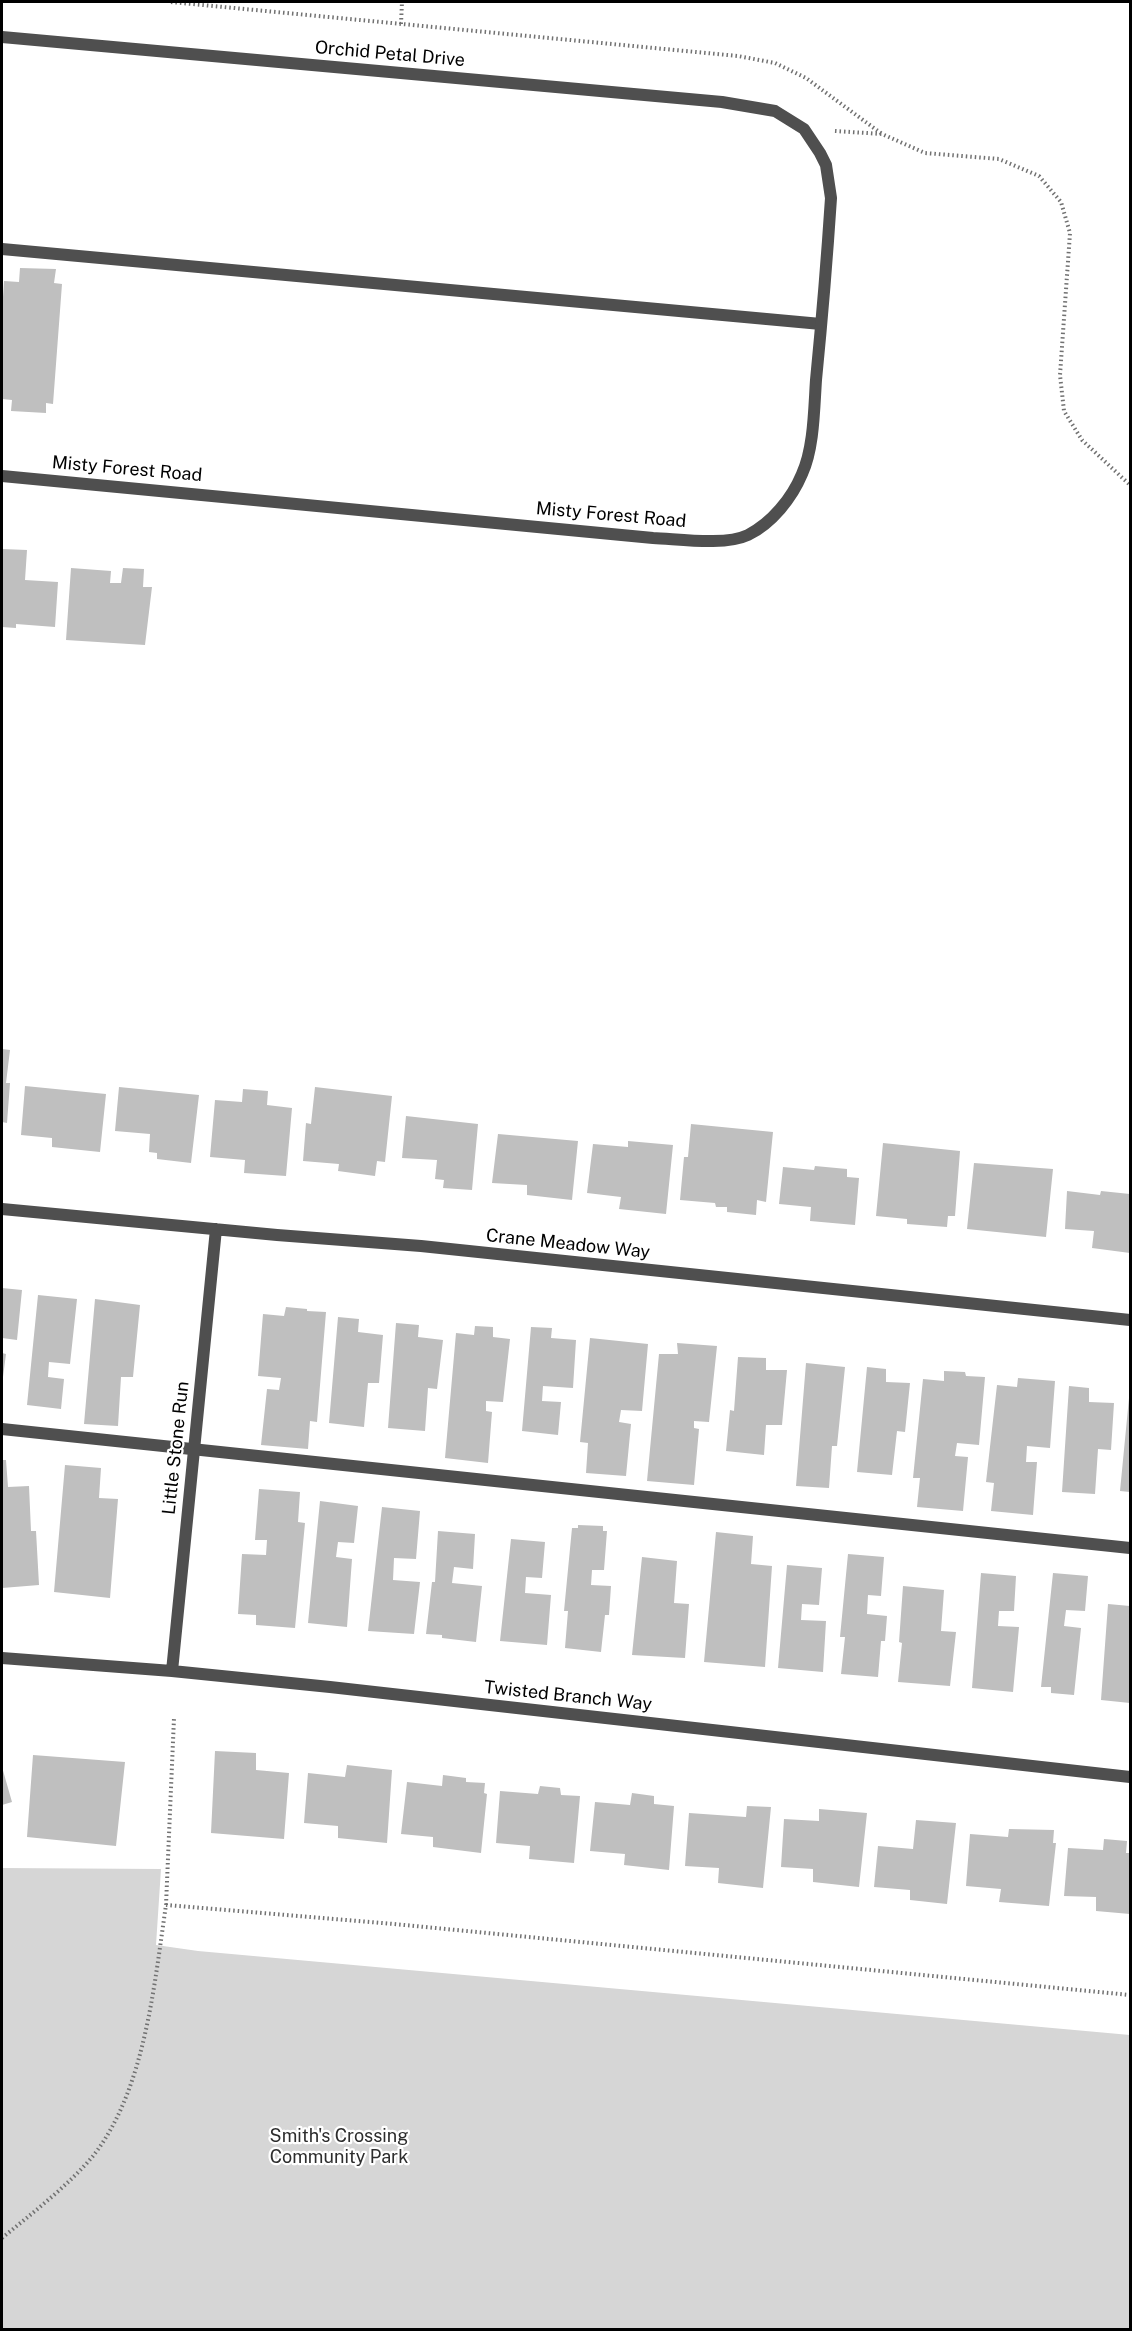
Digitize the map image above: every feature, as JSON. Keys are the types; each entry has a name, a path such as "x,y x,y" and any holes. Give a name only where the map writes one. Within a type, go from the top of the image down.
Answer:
{"street":[{"name":"Orchid Petal Drive","path":"2,38 722,102 775,111"},
{"name":"Misty Forest Road","path":"2,476 653,538 696,540 726,539 748,535 770,519 787,501 803,473 811,433 831,198 830,183 820,153 804,129 775,111"},
{"path":"2,249 821,324"},
{"name":"Crane Meadow Way","path":"2,1209 421,1246 1131,1320"},
{"name":"Little Stone Run","path":"172,1671 216,1229"},
{"path":"2,1429 1131,1548"},
{"name":"Twisted Branch Way","path":"2,1658 172,1671 1131,1777"}],"path":[{"path":"171,2 738,56 776,63 806,78 882,134 925,153 999,159 1039,176 1061,202 1070,233 1060,375 1064,411 1082,440 1131,485"},
{"path":"401,24 402,2"},
{"path":"804,129 882,134"},
{"path":"2,2238 93,2156 115,2120 134,2074 155,1982 166,1905 174,1718"},
{"path":"166,1905 394,1924 1131,1995"}],"green space":[{"name":"Smith's Crossing Community Park","path":"2,1868 161,1869 156,1945 198,1951 1130,2035 1130,2329 2,2329"}],"building":[{"path":"20,268 56,269 54,283 62,284 53,404 46,403 46,413 11,411 12,400 2,399 4,281 19,282"},
{"path":"2,549 27,550 25,580 58,582 55,627 16,624 16,628 2,627"},
{"path":"71,568 111,571 110,583 121,583 123,568 144,569 143,587 152,587 145,645 66,640"},
{"path":"2,1049 10,1050 6,1083 10,1083 7,1123 2,1122"},
{"path":"25,1086 106,1094 100,1152 52,1147 52,1138 21,1135"},
{"path":"119,1087 199,1095 191,1163 157,1159 157,1153 149,1152 150,1134 115,1131"},
{"path":"315,1087 392,1096 385,1162 377,1161 375,1176 338,1171 339,1164 303,1161 306,1123 311,1124"},
{"path":"243,1089 268,1091 267,1105 292,1108 286,1176 244,1173 245,1160 210,1157 215,1100 242,1102"},
{"path":"406,1116 478,1124 472,1190 443,1188 444,1180 435,1179 437,1160 402,1158"},
{"path":"691,1124 773,1132 766,1202 757,1200 756,1215 727,1212 727,1207 716,1207 715,1203 680,1200 684,1157 688,1157"},
{"path":"498,1134 578,1141 572,1200 527,1195 527,1185 492,1183"},
{"path":"628,1141 673,1145 666,1214 619,1209 621,1197 587,1193 593,1144 628,1147"},
{"path":"883,1143 960,1151 955,1216 948,1216 947,1227 907,1224 907,1219 876,1216"},
{"path":"974,1163 1053,1169 1046,1237 967,1229"},
{"path":"815,1166 847,1169 847,1177 859,1178 855,1225 810,1221 811,1207 779,1204 783,1167 814,1170"},
{"path":"1067,1191 1100,1195 1101,1191 1130,1194 1130,1253 1092,1248 1094,1231 1065,1229"},
{"path":"2,1288 22,1290 17,1340 2,1338"},
{"path":"38,1295 77,1299 70,1364 49,1362 48,1377 64,1379 61,1409 27,1405"},
{"path":"95,1299 140,1305 133,1377 121,1377 118,1426 84,1424"},
{"path":"286,1307 326,1312 317,1422 310,1421 308,1449 261,1445 267,1389 279,1390 281,1378 258,1376 263,1314 284,1316"},
{"path":"338,1317 359,1319 358,1332 383,1335 379,1383 368,1383 364,1427 329,1423"},
{"path":"396,1323 419,1325 418,1337 443,1340 437,1389 428,1388 425,1431 388,1428"},
{"path":"475,1326 493,1327 493,1337 510,1339 503,1402 486,1401 486,1411 492,1412 488,1463 445,1458 456,1333 474,1335"},
{"path":"531,1327 552,1328 551,1338 576,1340 573,1388 543,1386 542,1401 561,1402 558,1435 522,1431"},
{"path":"590,1338 648,1344 642,1411 621,1410 619,1422 631,1424 626,1476 586,1473 588,1443 580,1442"},
{"path":"677,1343 717,1346 709,1422 694,1421 694,1428 699,1429 694,1485 647,1481 659,1354 678,1354"},
{"path":"2,1353 6,1354 3,1377 2,1377"},
{"path":"738,1357 766,1358 766,1370 787,1370 782,1425 766,1425 764,1455 726,1451 730,1410 734,1411"},
{"path":"806,1363 845,1367 837,1446 832,1446 829,1488 796,1486"},
{"path":"867,1367 886,1369 886,1382 910,1383 905,1432 897,1431 892,1475 857,1472"},
{"path":"944,1371 965,1372 966,1376 985,1377 979,1445 957,1443 955,1456 968,1457 963,1511 917,1507 920,1478 913,1478 923,1379 944,1381"},
{"path":"1018,1378 1055,1381 1050,1448 1027,1446 1026,1462 1037,1462 1033,1515 991,1511 994,1483 986,1482 997,1385 1017,1387"},
{"path":"1069,1386 1089,1388 1089,1402 1114,1403 1111,1450 1098,1449 1095,1494 1062,1492"},
{"path":"1130,1398 1130,1492 1120,1491"},
{"path":"2,1460 6,1460 8,1487 29,1486 31,1531 36,1531 39,1585 2,1588"},
{"path":"65,1465 101,1468 99,1498 118,1499 110,1598 54,1592"},
{"path":"259,1489 300,1492 298,1522 305,1523 295,1628 256,1625 256,1615 238,1614 242,1554 266,1555 267,1540 255,1540"},
{"path":"320,1501 358,1506 354,1543 338,1542 336,1557 352,1559 347,1627 308,1623"},
{"path":"382,1507 420,1511 416,1559 394,1558 393,1580 420,1582 414,1634 368,1631"},
{"path":"578,1525 603,1526 603,1531 607,1531 604,1570 592,1570 591,1585 611,1586 609,1615 605,1615 601,1652 565,1648 568,1611 564,1611 572,1528 578,1528"},
{"path":"438,1531 475,1534 473,1569 454,1567 452,1583 482,1586 476,1642 426,1634 432,1582 435,1582"},
{"path":"716,1532 753,1536 751,1564 772,1566 765,1667 704,1662"},
{"path":"511,1539 545,1542 542,1578 526,1577 525,1593 551,1595 547,1645 500,1641"},
{"path":"848,1554 884,1557 881,1596 868,1595 867,1614 887,1616 885,1641 881,1641 878,1677 841,1674 845,1637 840,1637"},
{"path":"642,1557 677,1561 674,1603 689,1604 685,1658 632,1655"},
{"path":"787,1565 822,1568 819,1605 802,1604 801,1620 826,1621 823,1672 778,1668"},
{"path":"981,1573 1016,1576 1014,1611 999,1611 998,1626 1019,1627 1013,1692 972,1688"},
{"path":"1053,1573 1088,1576 1085,1611 1066,1610 1064,1626 1081,1628 1074,1695 1051,1693 1051,1687 1041,1687"},
{"path":"903,1586 944,1590 941,1631 956,1632 950,1686 898,1682 902,1643 899,1642"},
{"path":"1108,1604 1130,1606 1130,1703 1101,1700"},
{"path":"215,1751 256,1753 256,1770 289,1773 284,1839 211,1833"},
{"path":"33,1755 125,1762 116,1846 27,1837"},
{"path":"347,1765 392,1770 387,1843 338,1838 338,1826 304,1823 308,1773 345,1777"},
{"path":"2,1767 12,1802 2,1805"},
{"path":"443,1775 466,1778 466,1782 485,1783 484,1793 487,1794 481,1853 433,1847 433,1837 401,1834 407,1782 442,1786"},
{"path":"540,1786 560,1788 561,1795 580,1796 574,1863 529,1859 530,1846 496,1843 500,1791 538,1794"},
{"path":"632,1793 654,1796 654,1804 674,1806 669,1870 624,1865 625,1854 590,1851 595,1802 630,1805"},
{"path":"747,1806 771,1807 763,1888 718,1883 719,1868 685,1866 689,1813 746,1817"},
{"path":"819,1809 867,1813 859,1887 813,1882 813,1869 781,1867 784,1819 819,1821"},
{"path":"916,1820 956,1823 947,1904 910,1900 910,1890 874,1887 878,1846 913,1849"},
{"path":"1009,1829 1054,1830 1053,1843 1056,1843 1049,1906 999,1902 1001,1889 966,1886 970,1834 1008,1837"},
{"path":"1104,1839 1127,1841 1126,1853 1130,1853 1130,1914 1096,1911 1096,1897 1064,1896 1068,1848 1103,1850"}]}
